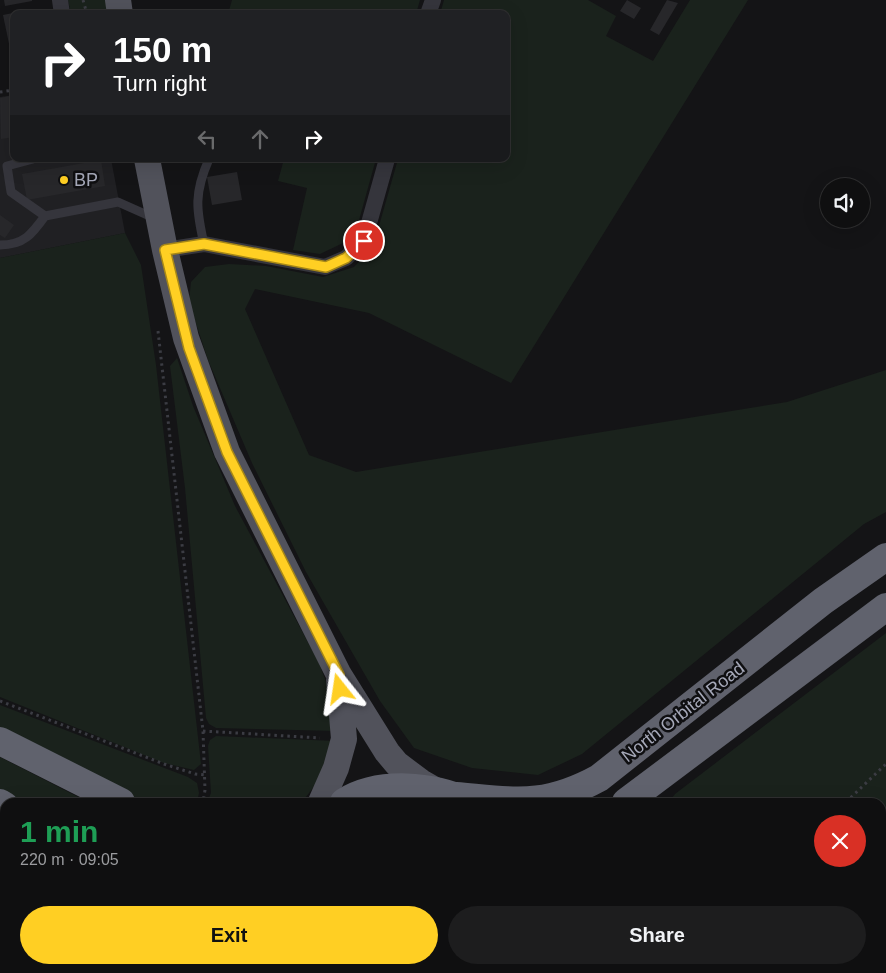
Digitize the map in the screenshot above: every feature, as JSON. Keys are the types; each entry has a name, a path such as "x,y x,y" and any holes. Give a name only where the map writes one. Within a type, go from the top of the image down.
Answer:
{"highway":[{"name":"North Orbital Road","path":"554,798 600,778 823,601 886,557"},
{"name":"North Orbital Road","path":"631,798 886,607"},
{"path":"0,741 113,798"},
{"name":"North Orbital Road","path":"355,798 372,792 400,787 453,796 485,798"}],"main road":[{"path":"148,162 165,250 189,348 227,452 339,675 387,752 397,764 421,782 453,796"},
{"path":"323,798 336,768 344,739 339,675"}],"street":[{"path":"165,250 204,244 326,267 346,258 364,241 386,162"}],"lane":[{"path":"204,244 196,208 202,174 207,162"},
{"path":"4,164 11,192 45,216"},
{"path":"0,245 11,245 30,236 45,216 118,202 159,220"}],"path":[{"path":"158,325 203,731 206,775 203,798"},
{"path":"0,701 164,764 194,774 206,775"},
{"path":"203,731 328,739"},
{"path":"850,798 886,764"}],"shaded area":[{"path":"68,0 106,0 108,10 70,10"},
{"path":"232,0 420,0 417,10 229,10"},
{"path":"444,0 588,0 616,16 606,36 653,61 690,0 748,0 511,383 369,313 255,289 245,309 309,455 356,472 787,402 886,370 886,512 864,524 582,754 538,775 472,768 414,748 380,701 306,572 252,463 208,360 189,302 191,282 205,267 229,264 266,266 323,277 354,267 373,247 397,162 510,162 510,10 441,10"},
{"path":"10,96 10,162 112,162 125,233 0,258 0,97"},
{"path":"283,162 375,162 356,231 343,243 320,254 293,250 307,188 278,181"},
{"path":"125,233 141,265 156,365 201,764 194,770 164,763 0,697 0,258"},
{"path":"177,358 193,406 235,506 318,661 334,702 337,731 216,728 209,724 206,718 185,488 170,366"},
{"path":"886,633 886,798 672,798"},
{"path":"0,705 188,777 197,783 198,798 133,798 0,730"},
{"path":"216,736 335,741 326,771 305,798 209,798 211,793 208,746 210,740"},
{"path":"0,757 80,798 16,798 0,790"}],"building":[{"path":"4,0 32,0 32,1 5,6"},
{"path":"627,0 641,8 634,19 620,11"},
{"path":"667,0 678,3 659,35 650,30"},
{"path":"10,14 10,49 3,15"},
{"path":"10,96 10,138 1,139 0,98"},
{"name":"BP","path":"90,162 101,162 105,186 27,200 22,174"},
{"path":"237,172 242,200 212,205 207,177"},
{"path":"0,215 14,225 5,238 0,235"}],"place":[{"name":"BP","path":"64,180"}],"route":[{"path":"340,689 339,675 227,452 189,348 165,250 204,244 326,267 346,258 364,241"}]}
